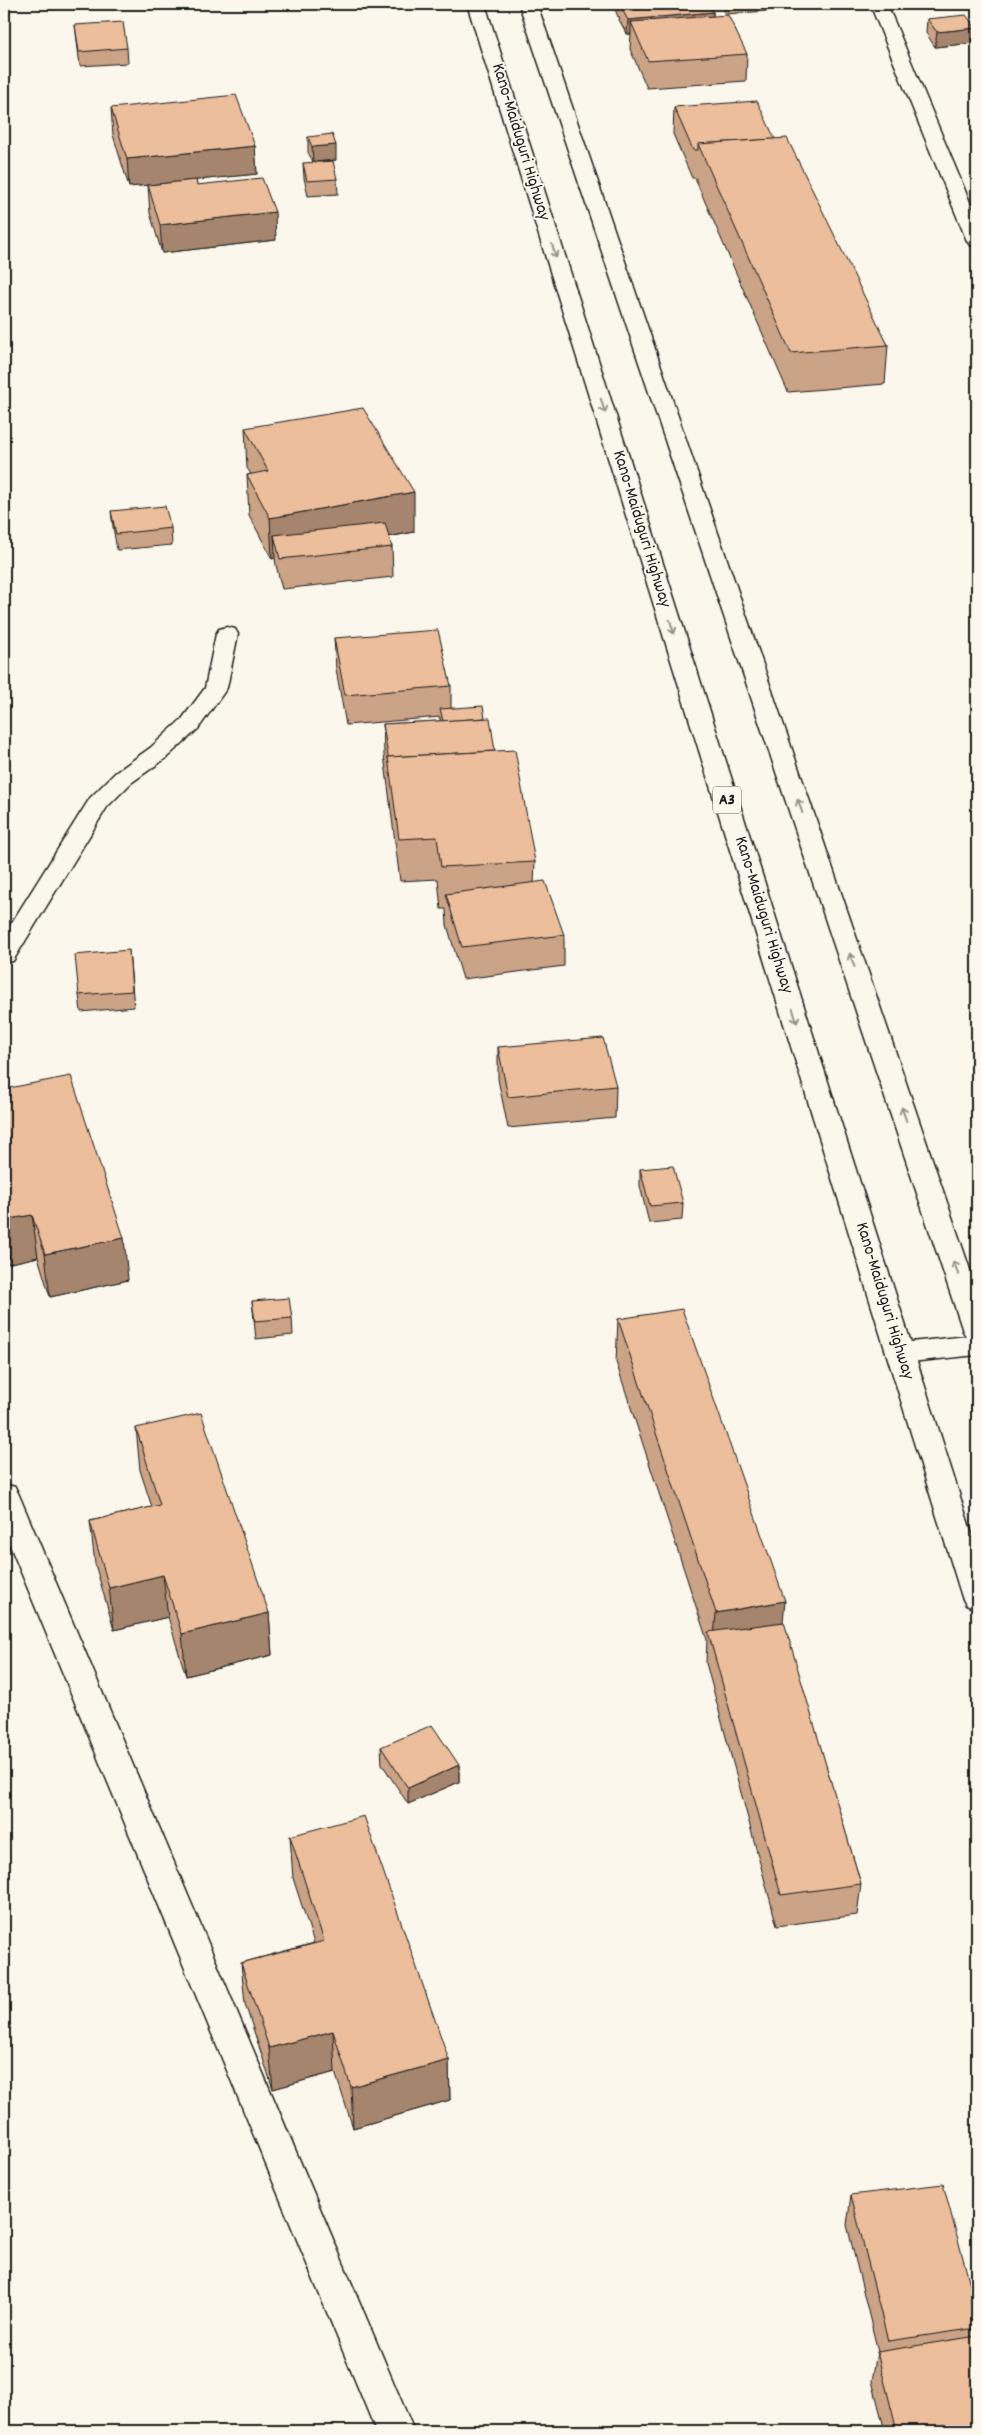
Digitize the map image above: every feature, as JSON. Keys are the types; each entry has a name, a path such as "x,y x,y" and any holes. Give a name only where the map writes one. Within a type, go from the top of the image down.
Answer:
{"main road":[{"name":"Kano-Maiduguri Highway","path":"476,4 977,1597"},
{"path":"528,4 977,1330"},
{"path":"878,4 977,240"},
{"path":"4,955 98,803 123,778 158,753 190,724 216,688 227,634"},
{"path":"901,1353 977,1345"},
{"path":"4,1495 395,2431"}],"building":[{"path":"640,4 708,4 713,12 628,20 620,6"},
{"path":"728,15 747,54 648,61 631,22"},
{"path":"966,15 976,28 937,32 927,19"},
{"path":"123,22 127,48 79,52 75,25"},
{"path":"236,95 255,146 127,159 111,108"},
{"path":"757,101 775,139 698,144 698,150 693,150 674,107"},
{"path":"332,134 336,145 312,147 308,137"},
{"path":"787,138 888,345 791,353 698,144"},
{"path":"333,161 337,179 307,181 303,163"},
{"path":"262,178 275,212 160,225 148,185 196,180 197,185"},
{"path":"363,408 414,492 270,518 247,475 268,471 245,428"},
{"path":"165,506 171,528 116,534 111,511"},
{"path":"385,523 392,547 280,559 274,535"},
{"path":"438,630 451,686 345,695 334,638"},
{"path":"483,706 485,718 443,721 440,709"},
{"path":"490,718 495,751 388,757 383,724"},
{"path":"515,750 535,862 441,867 437,837 399,839 388,757"},
{"path":"545,881 564,935 462,947 446,894"},
{"path":"129,950 132,991 79,995 75,955"},
{"path":"603,1038 616,1086 508,1097 498,1047"},
{"path":"71,1076 124,1238 45,1254 32,1215 4,1220 4,1089"},
{"path":"673,1166 683,1203 650,1206 640,1169"},
{"path":"289,1298 292,1318 255,1321 252,1301"},
{"path":"682,1309 785,1601 716,1613 618,1319"},
{"path":"201,1413 269,1613 182,1634 163,1575 109,1588 90,1521 160,1505 136,1428"},
{"path":"784,1622 861,1884 781,1895 708,1632"},
{"path":"432,1725 459,1765 408,1788 381,1747"},
{"path":"364,1816 449,2060 351,2087 333,2031 269,2048 241,1963 324,1941 290,1836"},
{"path":"943,2184 977,2310 977,2328 888,2341 851,2195"},
{"path":"977,2336 977,2431 897,2431 877,2352"}]}
